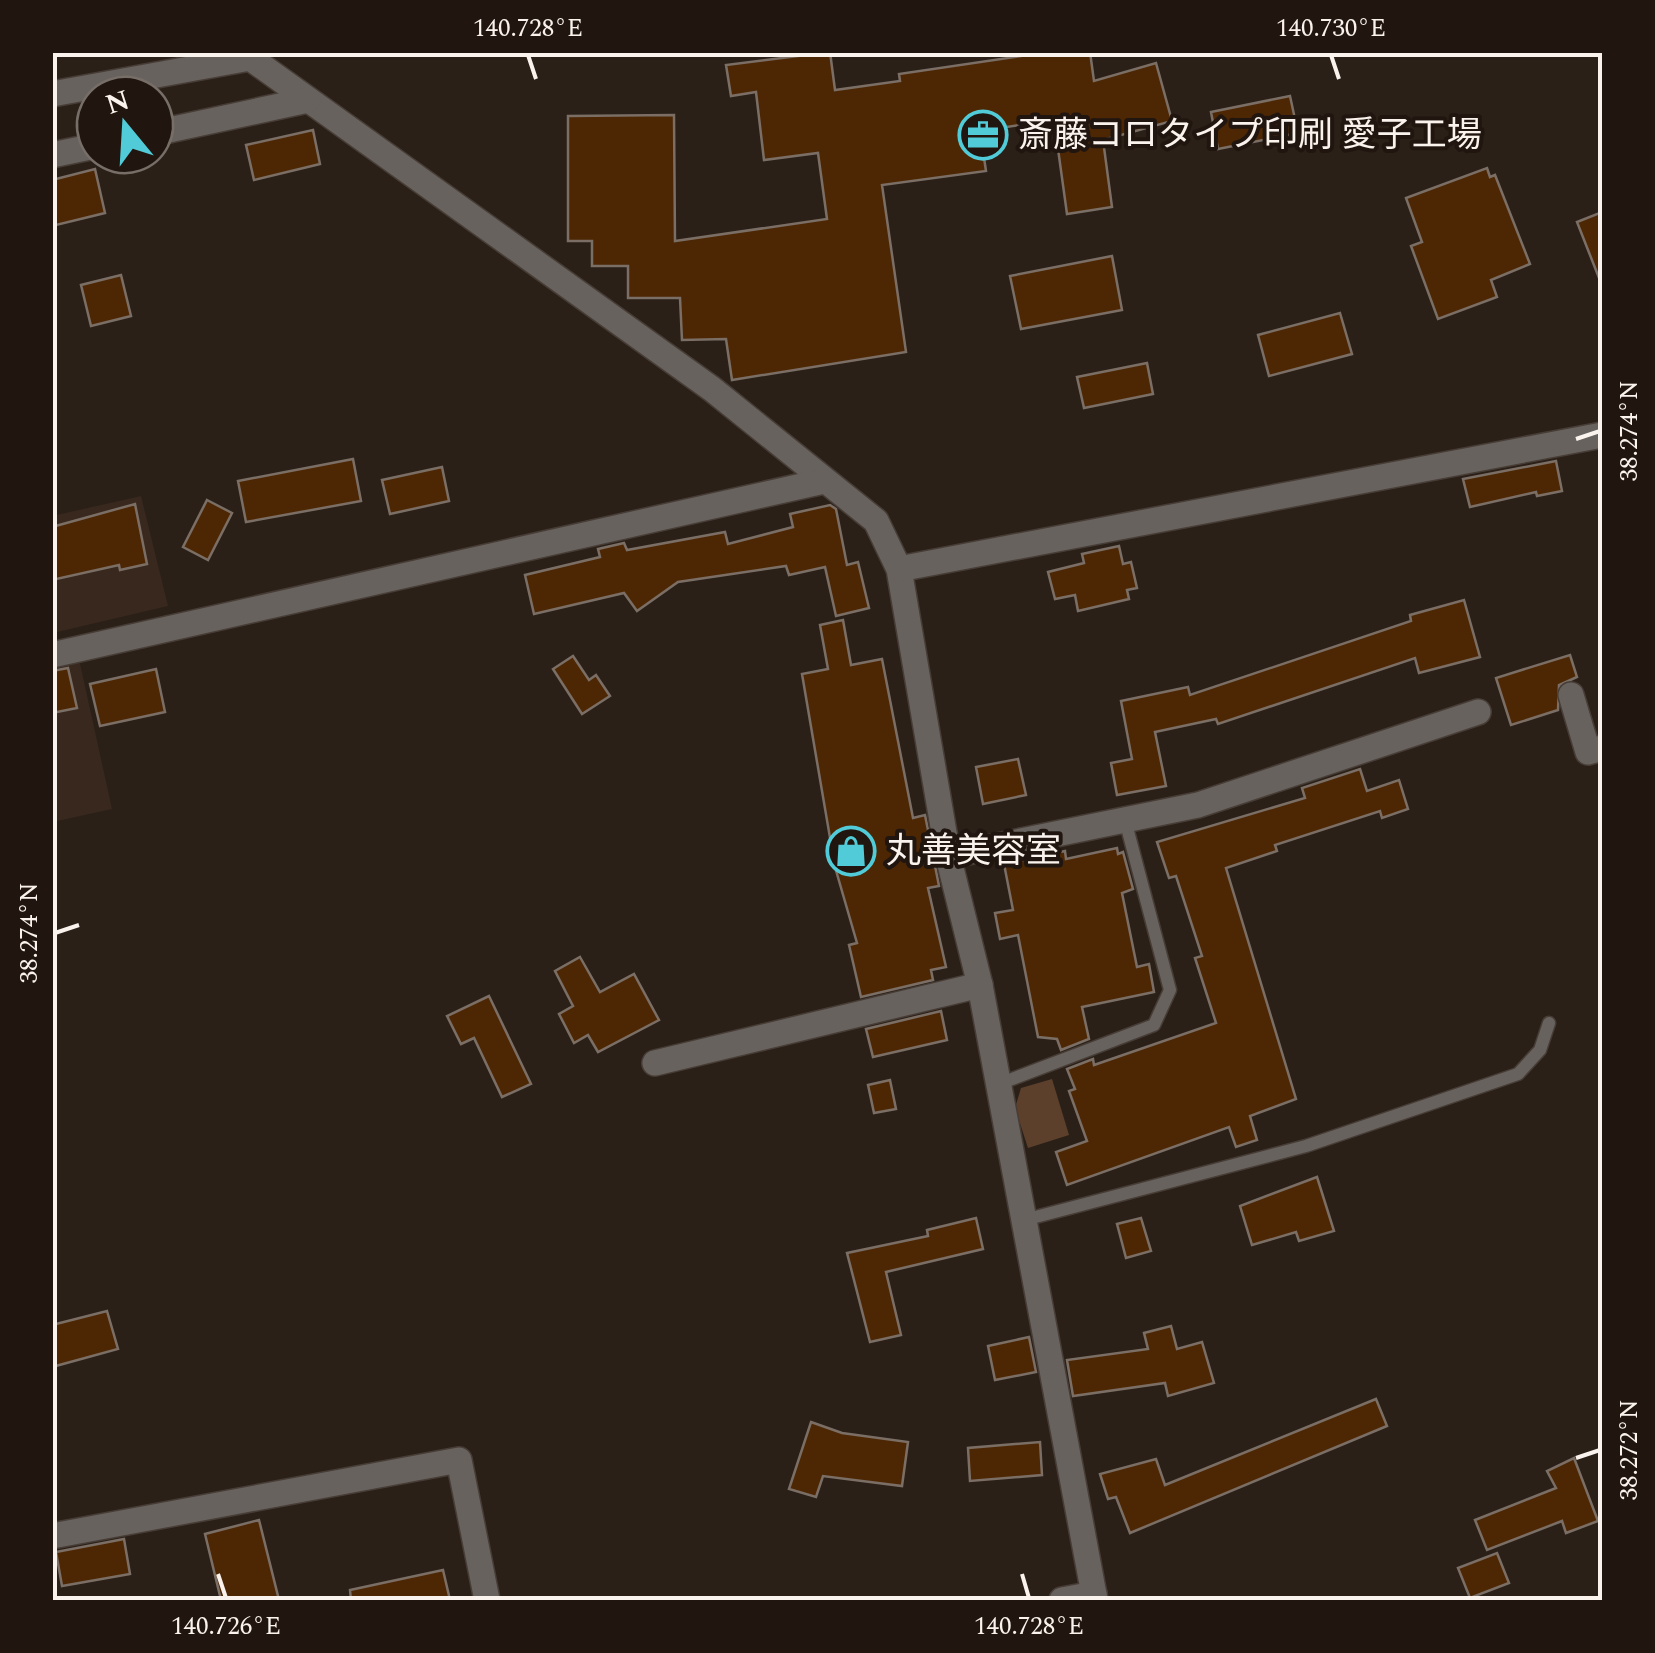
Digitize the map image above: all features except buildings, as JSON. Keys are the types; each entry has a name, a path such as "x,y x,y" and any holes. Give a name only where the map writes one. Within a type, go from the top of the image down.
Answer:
{"street":[{"path":"52,94 246,55 712,389 876,520 898,569 948,856 980,985 1094,1597 1062,1600"},
{"path":"175,129 308,100"},
{"path":"898,569 1602,435"},
{"path":"52,655 824,481"},
{"path":"1570,695 1588,752 1602,748"},
{"path":"948,856 1198,805 1478,712"},
{"path":"655,1063 980,985"},
{"path":"52,1536 459,1460 487,1600"}],"lane":[{"path":"999,1084 1154,1025 1170,990 1125,820"},
{"path":"1024,1220 1306,1146 1518,1074 1540,1050 1550,1023"}],"shaded area":[{"path":"141,496 168,606 53,633 52,516"},
{"path":"79,659 112,809 53,822 52,665"},
{"path":"1052,1079 1069,1135 1028,1148 1015,1108 1021,1088"}],"place":[{"name":"斎藤コロタイプ印刷 愛子工場","path":"983,135"},
{"name":"丸善美容室","path":"851,851"}]}
